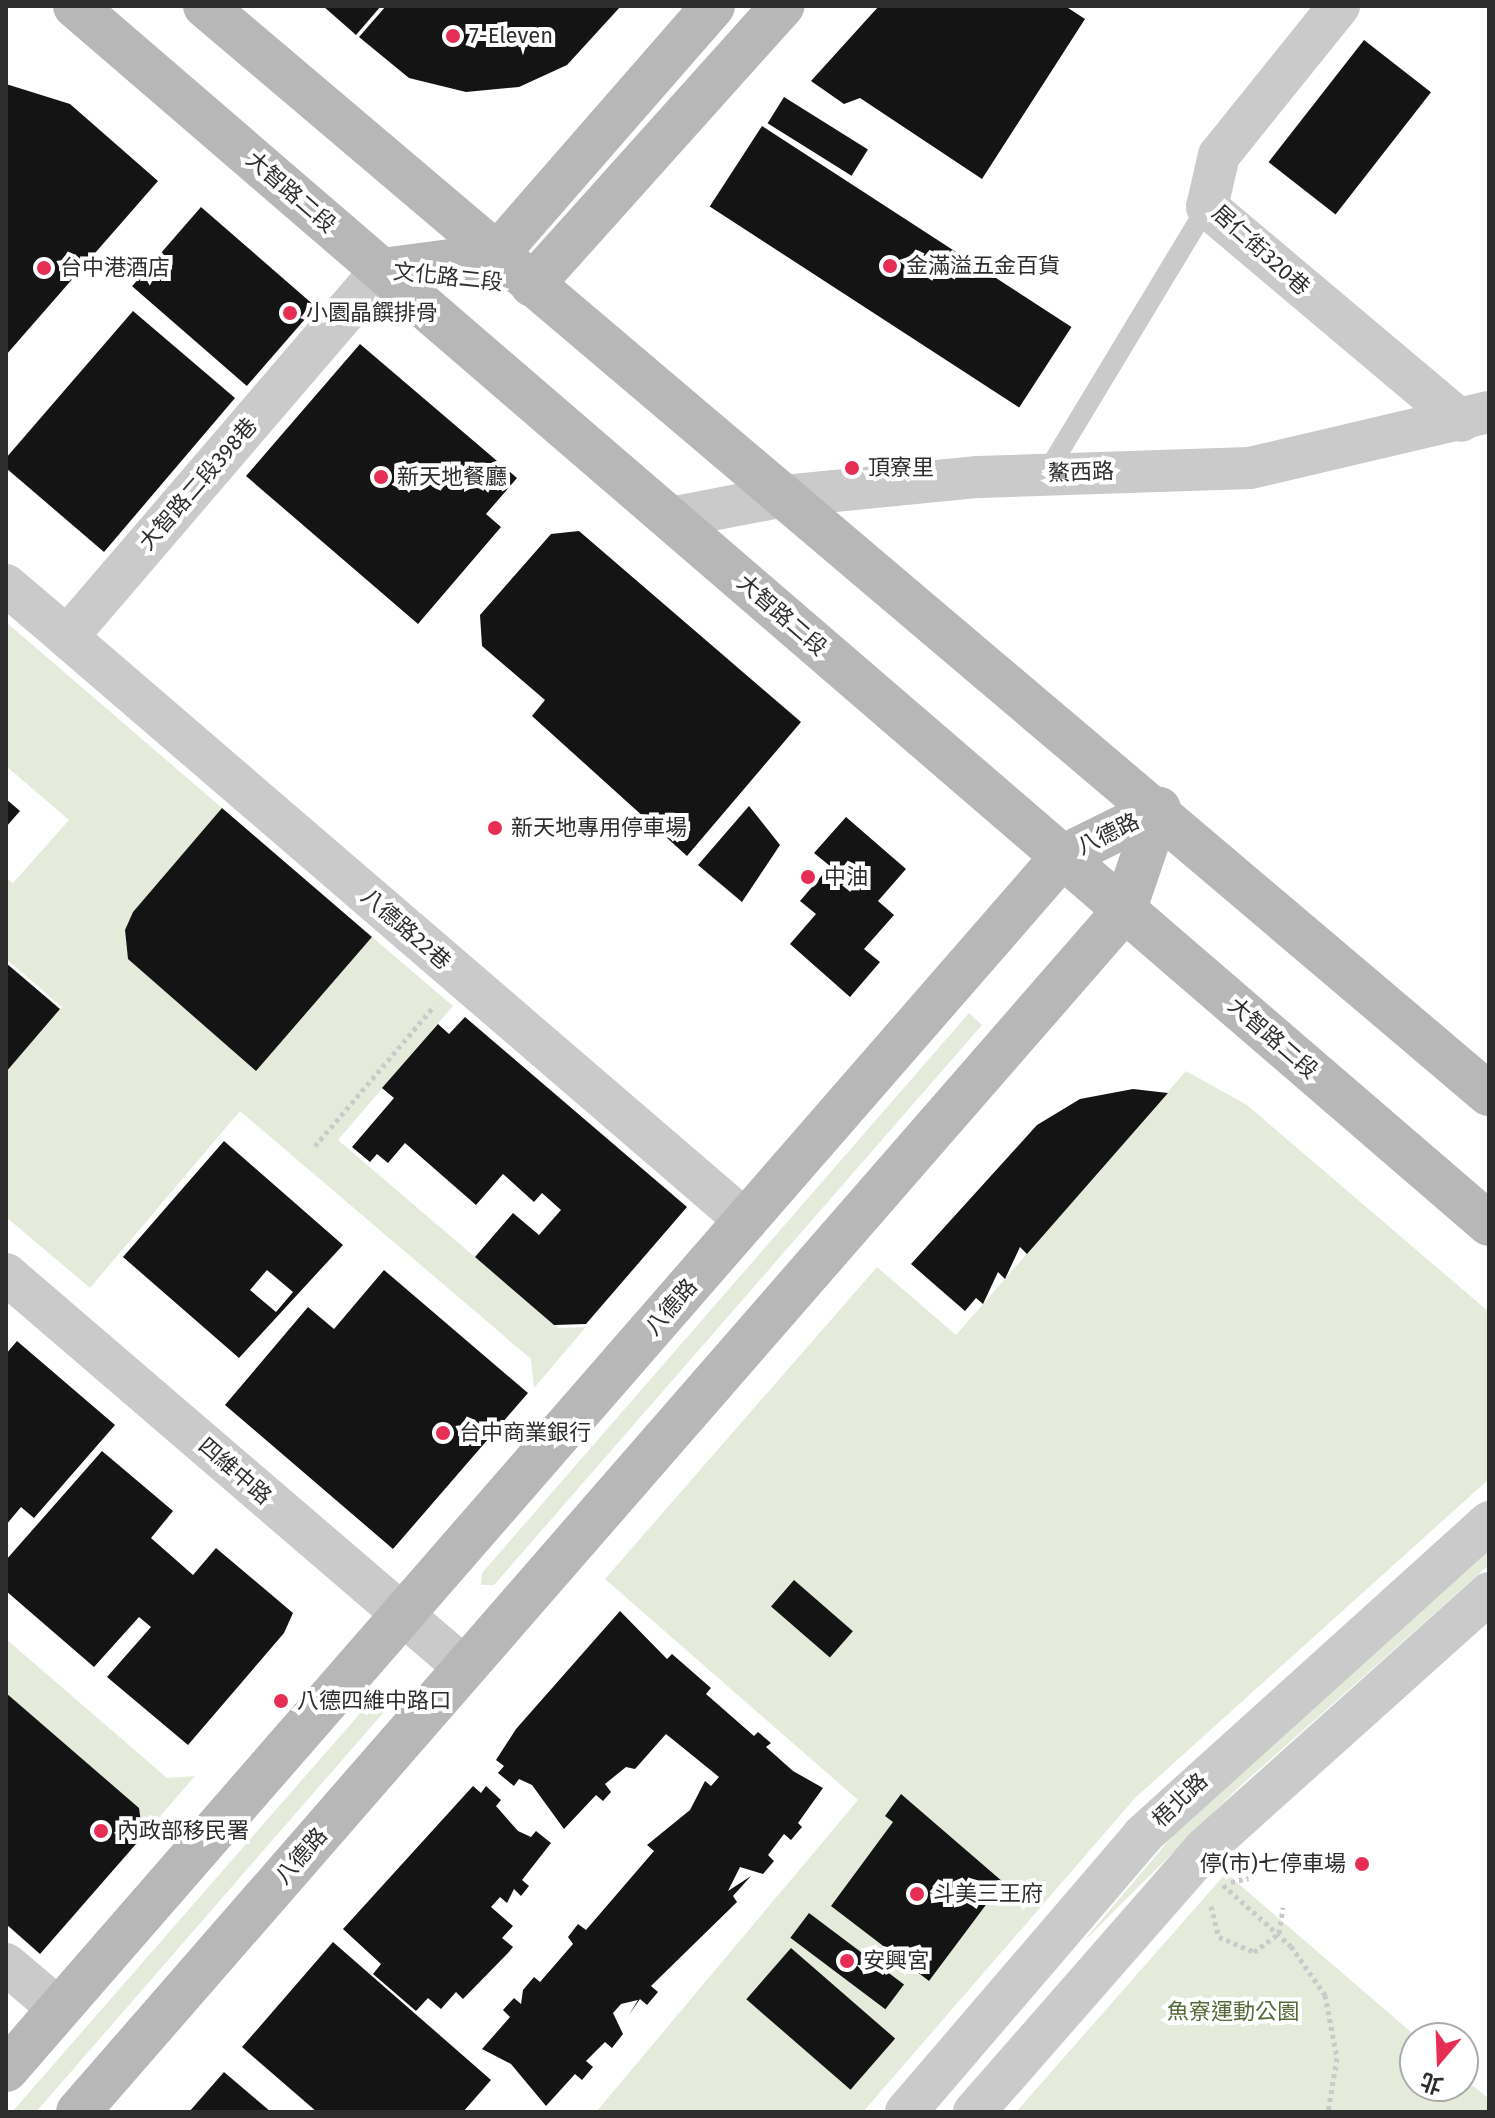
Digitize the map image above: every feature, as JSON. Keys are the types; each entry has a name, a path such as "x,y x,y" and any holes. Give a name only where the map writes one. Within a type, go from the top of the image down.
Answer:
{"street":[{"name":"大智路二段","path":"75,6 1489,1224"},
{"path":"205,6 496,255 1159,809 1489,1094"},
{"name":"文化路二段","path":"382,270 496,255 713,6"},
{"name":"文化路二段","path":"382,270 532,285 782,6"},
{"name":"居仁街320巷","path":"1339,6 1219,155 1207,207 1475,416"},
{"name":"大智路二段398巷","path":"67,637 382,270"},
{"name":"鰲西路","path":"670,518 784,496 1047,472 1250,468 1475,416"},
{"path":"6,585 67,637"},
{"name":"八德路22巷","path":"67,637 746,1221"},
{"name":"八德路","path":"6,2070 1062,857 1159,809"},
{"name":"八德路","path":"78,2112 1124,911 1159,809"},
{"name":"四維中路","path":"6,1274 465,1668"},
{"name":"梧北路","path":"906,2112 1172,1806 1489,1522"},
{"path":"974,2112 1197,1856 1489,1593"},
{"path":"6,1964 59,2009"}],"lane":[{"path":"1047,472 1207,207"}],"path":[{"path":"315,1146 460,975"},
{"path":"1220,1882 1249,1878"},
{"path":"1218,1891 1220,1882"},
{"path":"1220,1882 1279,1933 1307,1966 1335,2026 1328,2112"},
{"path":"1214,1898 1210,1923 1234,1948 1254,1952 1279,1933 1283,1907"}],"green space":[{"path":"6,622 222,808 133,912 125,930 128,959 256,1071 372,937 453,1006 338,1140 558,1328 586,1327 534,1388 531,1359 240,1111 90,1288 6,1217 6,1072 62,1007 6,959 6,878 13,883 69,820 6,766"},
{"path":"969,1013 982,1025 494,1585 481,1585 482,1573"},
{"path":"1186,1071 1247,1105 1489,1312 1489,1479 1135,1798 863,2112 596,2112 858,1800 605,1579 877,1267 956,1335"},
{"path":"1489,1550 1489,1565 1237,1789 1081,1944 1180,1827"},
{"path":"6,1639 167,1778 195,1776 143,1836 139,1808 6,1693"},
{"path":"387,1692 390,1705 36,2112 12,2112 377,1694"},
{"name":"魚寮運動公園","path":"1226,1873 1399,2022 1399,2102 1479,2102 1479,2091 1489,2099 1489,2112 1016,2112"}],"building":[{"path":"323,6 381,6 356,35"},
{"path":"386,6 621,6 567,65 519,87 466,92 409,78 359,37"},
{"path":"879,6 1065,6 1085,19 982,179 860,98 844,104 811,81"},
{"path":"1364,40 1431,92 1336,214 1269,162"},
{"name":"台中港酒店","path":"6,84 70,104 158,181 6,355"},
{"path":"784,97 868,149 852,176 768,123"},
{"name":"金滿溢五金百貨","path":"762,126 1071,327 1019,407 710,207"},
{"path":"201,207 316,307 247,386 132,286"},
{"path":"133,311 235,398 104,552 6,468 6,458"},
{"name":"新天地餐廳","path":"360,344 517,478 486,514 501,527 418,624 246,476"},
{"path":"579,531 801,722 687,856 532,716 545,700 482,646 480,615 551,534"},
{"path":"6,799 20,811 6,827"},
{"path":"749,806 780,845 742,902 698,865"},
{"path":"222,808 372,937 256,1071 128,959 125,930 133,912"},
{"path":"846,817 906,869 878,901 894,915 864,949 880,962 850,997 790,944 816,914 800,901 830,866 814,853"},
{"path":"6,963 60,1009 6,1072"},
{"path":"465,1017 687,1207 586,1324 554,1325 475,1257 513,1213 539,1235 561,1210 542,1193 534,1202 503,1174 476,1205 405,1143 388,1163 377,1154 370,1162 352,1147 394,1098 382,1088 438,1024 449,1034"},
{"path":"1133,1089 1168,1093 1027,1254 1020,1247 1005,1279 998,1272 983,1304 976,1298 965,1311 911,1264 1037,1125 1080,1099"},
{"path":"224,1141 343,1245 239,1358 123,1257","holes":["267,1270 293,1292 276,1312 250,1290"]},
{"path":"384,1270 528,1393 393,1549 225,1405 308,1307 334,1329"},
{"path":"17,1341 115,1425 34,1518 21,1507 6,1525 6,1354"},
{"path":"102,1451 173,1511 151,1538 193,1575 216,1548 293,1613 284,1633 188,1745 107,1677 151,1627 139,1617 94,1667 6,1591 6,1560"},
{"path":"794,1580 853,1631 830,1658 771,1606"},
{"path":"620,1611 667,1659 672,1654 711,1688 706,1694 754,1736 758,1732 771,1743 766,1747 793,1771 823,1788 798,1823 802,1827 791,1840 784,1834 768,1855 774,1861 763,1874 740,1867 728,1891 751,1876 733,1896 737,1902 651,1986 658,1992 647,2005 640,1999 629,2015 638,2000 621,2004 613,2013 623,2034 612,2048 605,2042 586,2061 593,2067 582,2080 575,2074 546,2106 511,2064 482,2049 510,2017 503,2010 514,1998 521,2004 523,1990 534,1977 540,1982 573,1944 568,1937 578,1924 586,1930 654,1851 647,1845 690,1810 705,1781 711,1786 719,1777 666,1734 635,1769 626,1767 605,1784 611,1792 603,1801 596,1795 564,1829 532,1785 519,1779 514,1786 498,1773 504,1766 496,1760 516,1729"},
{"path":"6,1693 139,1808 143,1836 40,1954 6,1924"},
{"path":"473,1786 481,1793 486,1786 501,1800 496,1806 518,1831 531,1837 536,1831 551,1843 522,1880 529,1886 521,1896 514,1889 507,1903 500,1897 491,1907 513,1926 502,1938 513,1947 463,1999 456,1992 441,2009 428,1998 416,2011 373,1974 381,1964 343,1929"},
{"name":"斗美三王府","path":"901,1794 1003,1882 929,1981 831,1906 893,1822 885,1816"},
{"name":"安興宮","path":"809,1913 904,1985 885,2009 790,1938"},
{"path":"333,1942 491,2080 463,2112 317,2112 242,2047"},
{"path":"791,1948 895,2039 851,2090 746,1999"},
{"path":"224,2072 271,2112 189,2112"}],"place":[{"name":"7-Eleven","path":"453,36"},
{"name":"金滿溢五金百貨","path":"890,266"},
{"name":"台中港酒店","path":"44,268"},
{"name":"小園晶饌排骨","path":"290,313"},
{"name":"頂寮里","path":"852,468"},
{"name":"新天地餐廳","path":"381,477"},
{"name":"新天地專用停車場","path":"495,828"},
{"name":"中油","path":"808,877"},
{"name":"台中商業銀行","path":"443,1433"},
{"name":"八德四維中路口","path":"281,1701"},
{"name":"內政部移民署","path":"101,1831"},
{"name":"停(市)七停車場","path":"1362,1864"},
{"name":"斗美三王府","path":"917,1894"},
{"name":"安興宮","path":"847,1961"}]}
